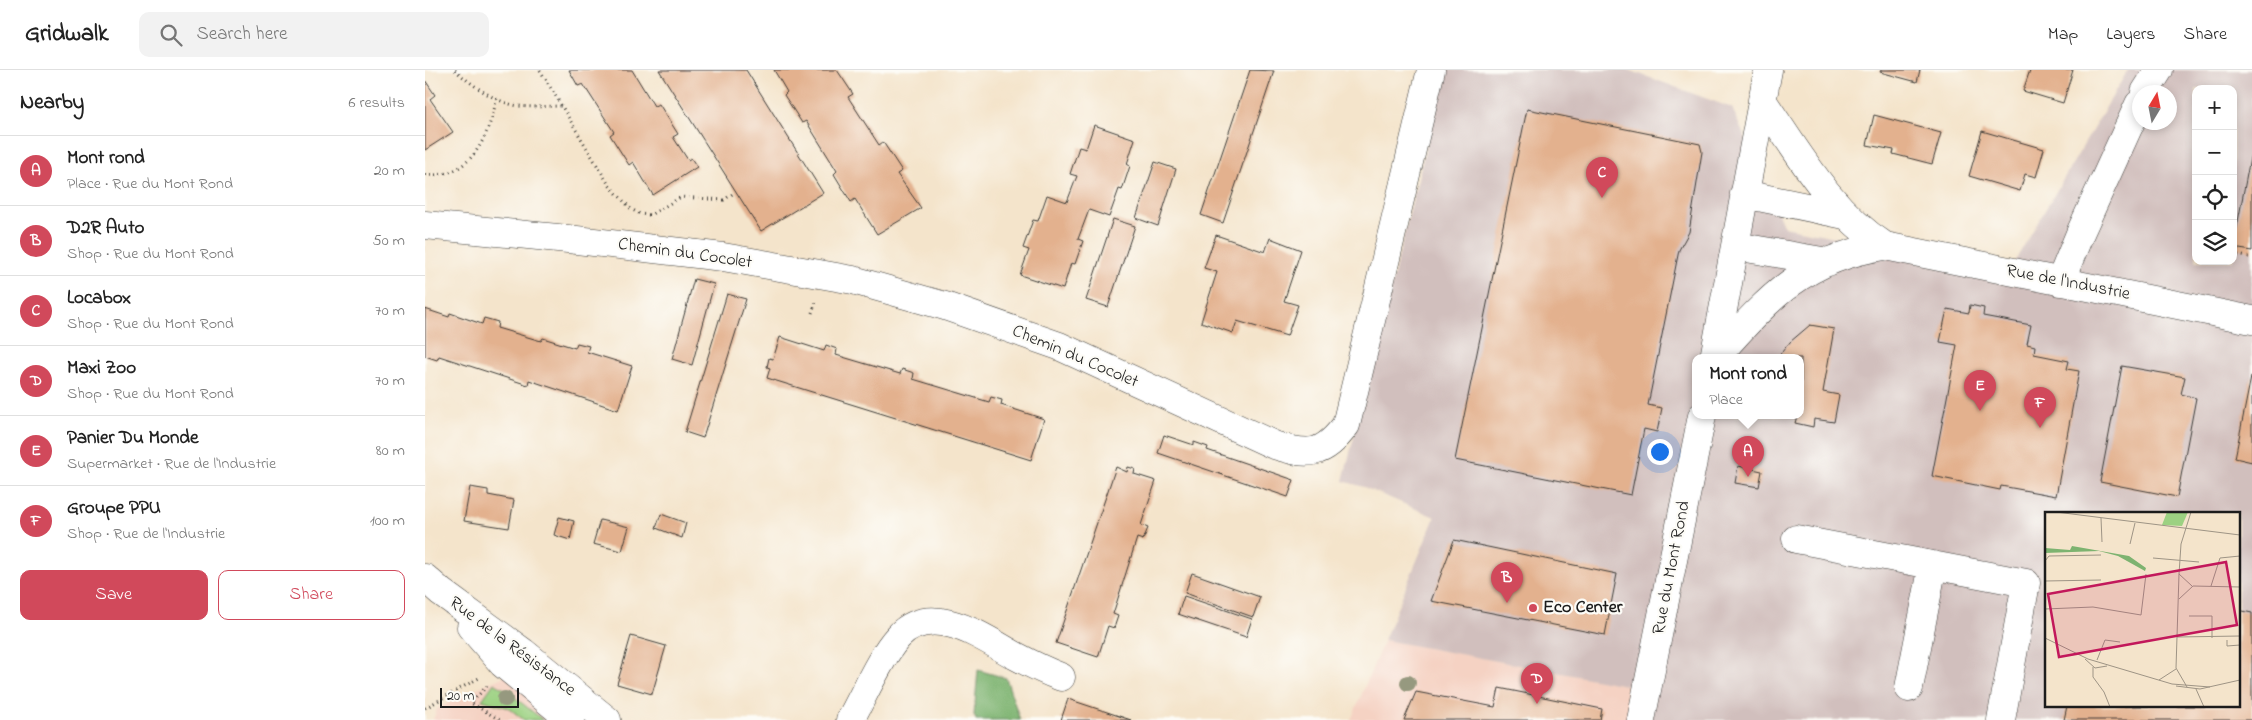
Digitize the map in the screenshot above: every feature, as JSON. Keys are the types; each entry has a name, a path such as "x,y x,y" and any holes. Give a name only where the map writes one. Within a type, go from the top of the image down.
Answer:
{"street":[{"name":"Chemin du Cocolet","path":"425,225 723,257 853,280 945,306 1059,346 1227,413 1274,445 1297,452 1317,451 1333,442 1346,425 1431,70"},
{"path":"1715,354 1768,70"},
{"path":"2149,85 2159,70"},
{"name":"Rue de l'Industrie","path":"1761,108 1845,215 1866,234 1885,246 2252,320"},
{"path":"2061,282 2081,231 2132,119"},
{"path":"1744,194 1845,215"},
{"path":"1735,246 1828,262"},
{"name":"Rue de l'Industrie","path":"1718,354 1772,296 1799,276 1847,254 1885,246"},
{"name":"Rue du Mont Rond","path":"1641,720 1701,419"},
{"path":"1796,539 2026,583 2001,720"},
{"path":"1909,688 1933,566"},
{"name":"Rue de la Résistance","path":"433,585 497,673 571,720"},
{"name":"Rue de la Résistance","path":"433,585 523,652 607,720"},
{"path":"850,720 892,644 907,629 922,624 939,622 963,627 1027,663 1061,678"}],"path":[{"path":"455,70 469,82 497,98 519,106 562,106"},
{"path":"540,70 609,185 621,200 640,214 650,215 681,197 724,200 735,192"},
{"path":"425,175 447,173 470,160 487,136 497,98"},
{"path":"2237,255 2252,258"},
{"path":"812,313 817,298"},
{"path":"425,708 497,673"},
{"path":"497,673 471,703 500,720"}],"shaded area":[{"path":"1445,70 1629,70 1732,108 1784,227 2009,271 2128,70 2252,70 2252,720 1641,720 1647,689 1384,640 1435,517 1364,487 1343,481"},
{"path":"1384,640 1647,689 1641,720 1351,720"},
{"path":"525,667 597,720 433,720 437,709 468,692"}],"green space":[{"path":"978,670 1006,678 1020,720 976,720 974,715"},
{"path":"494,683 543,720 524,720 509,708 482,700"}],"building":[{"path":"569,70 632,70 654,106 659,104 678,134 673,137 688,160 691,158 697,167 653,195 633,162 629,165 610,135 614,132 583,84 578,86"},
{"path":"659,70 746,70 823,193 761,231"},
{"path":"774,70 837,70 853,94 848,97 879,145 883,142 902,171 897,174 921,208 877,234 855,199 851,202 834,174 837,171 806,121 802,123 784,95 787,92"},
{"path":"1250,70 1274,71 1223,223 1201,215"},
{"path":"1881,70 1920,70 1917,82 1880,72"},
{"path":"2030,70 2073,70 2063,103 2023,91"},
{"path":"425,80 435,95 430,99 453,132 425,150"},
{"path":"1527,109 1700,144 1702,152 1689,232 1679,250 1648,405 1662,408 1657,432 1644,429 1631,495 1455,460"},
{"path":"1874,115 1941,133 1932,164 1893,154 1894,150 1867,145"},
{"path":"1094,125 1135,139 1127,164 1130,166 1122,190 1119,189 1109,217 1089,210 1078,239 1083,241 1075,264 1071,263 1063,289 1020,275 1029,250 1023,248 1033,220 1038,221 1047,195 1067,202 1077,176 1070,174 1079,147 1086,149"},
{"path":"1982,131 2044,149 2036,177 2025,174 2020,191 1969,176"},
{"path":"2252,153 2252,251 2237,249 2237,227"},
{"path":"1155,162 1176,169 1158,226 1136,218"},
{"path":"1113,219 1135,226 1108,307 1086,300"},
{"path":"1216,235 1265,252 1270,238 1301,250 1284,301 1298,305 1287,336 1237,321 1233,333 1201,322 1217,272 1204,268"},
{"path":"694,279 714,284 692,365 672,359"},
{"path":"727,294 746,299 703,438 685,432"},
{"path":"1970,305 1984,308 1983,316 2031,325 2027,344 2035,346 2034,354 2069,361 2067,369 2079,371 2056,496 2001,486 2000,490 1932,476 1957,345 1940,342 1947,309 1969,313"},
{"path":"425,309 449,317 450,313 482,324 484,318 498,322 497,328 541,341 543,338 575,348 577,343 589,346 587,352 632,366 618,410 529,380 528,385 439,356 437,360 425,356"},
{"path":"1810,325 1834,329 1823,392 1839,395 1834,422 1814,419 1813,427 1795,423 1796,419 1804,419 1804,354 1780,354 1790,342"},
{"path":"780,337 824,351 826,345 837,349 836,355 900,374 902,369 914,373 913,379 989,402 991,397 1002,400 1001,405 1044,419 1031,460 767,378 770,368 767,367 769,358 773,359"},
{"path":"2122,366 2185,377 2181,394 2196,398 2177,497 2100,482"},
{"path":"2252,377 2252,462 2235,458"},
{"path":"1164,435 1194,445 1194,442 1208,447 1207,450 1294,480 1288,497 1158,453"},
{"path":"1738,466 1762,471 1759,487 1735,483"},
{"path":"1116,467 1127,472 1128,467 1135,469 1134,474 1156,481 1141,525 1148,528 1143,540 1137,538 1113,614 1118,616 1114,628 1108,626 1098,657 1056,643"},
{"path":"470,487 488,490 488,495 514,500 509,528 464,521"},
{"path":"661,514 686,523 682,538 656,528"},
{"path":"559,517 574,521 570,540 554,535"},
{"path":"600,520 629,527 622,551 593,544"},
{"path":"1454,540 1617,574 1605,635 1431,601"},
{"path":"1192,573 1260,597 1253,617 1185,593"},
{"path":"1184,596 1252,619 1246,637 1178,614"},
{"path":"2239,610 2252,613 2252,720 2064,720 2067,708 2239,708"},
{"path":"631,636 666,646 652,694 617,684"},
{"path":"1499,688 1602,709 1600,720 1404,720 1416,692 1495,707"},
{"path":"1068,699 1131,720 1061,720"}],"place":[{"name":"Locabox","path":"1602,198"},
{"name":"Panier Du Monde","path":"1980,411"},
{"name":"Groupe PPU","path":"2040,428"},
{"name":"Mont rond","path":"1748,477"},
{"name":"D2R Auto","path":"1507,603"},
{"name":"Eco Center","path":"1533,608"},
{"name":"Maxi Zoo","path":"1537,704"}]}
